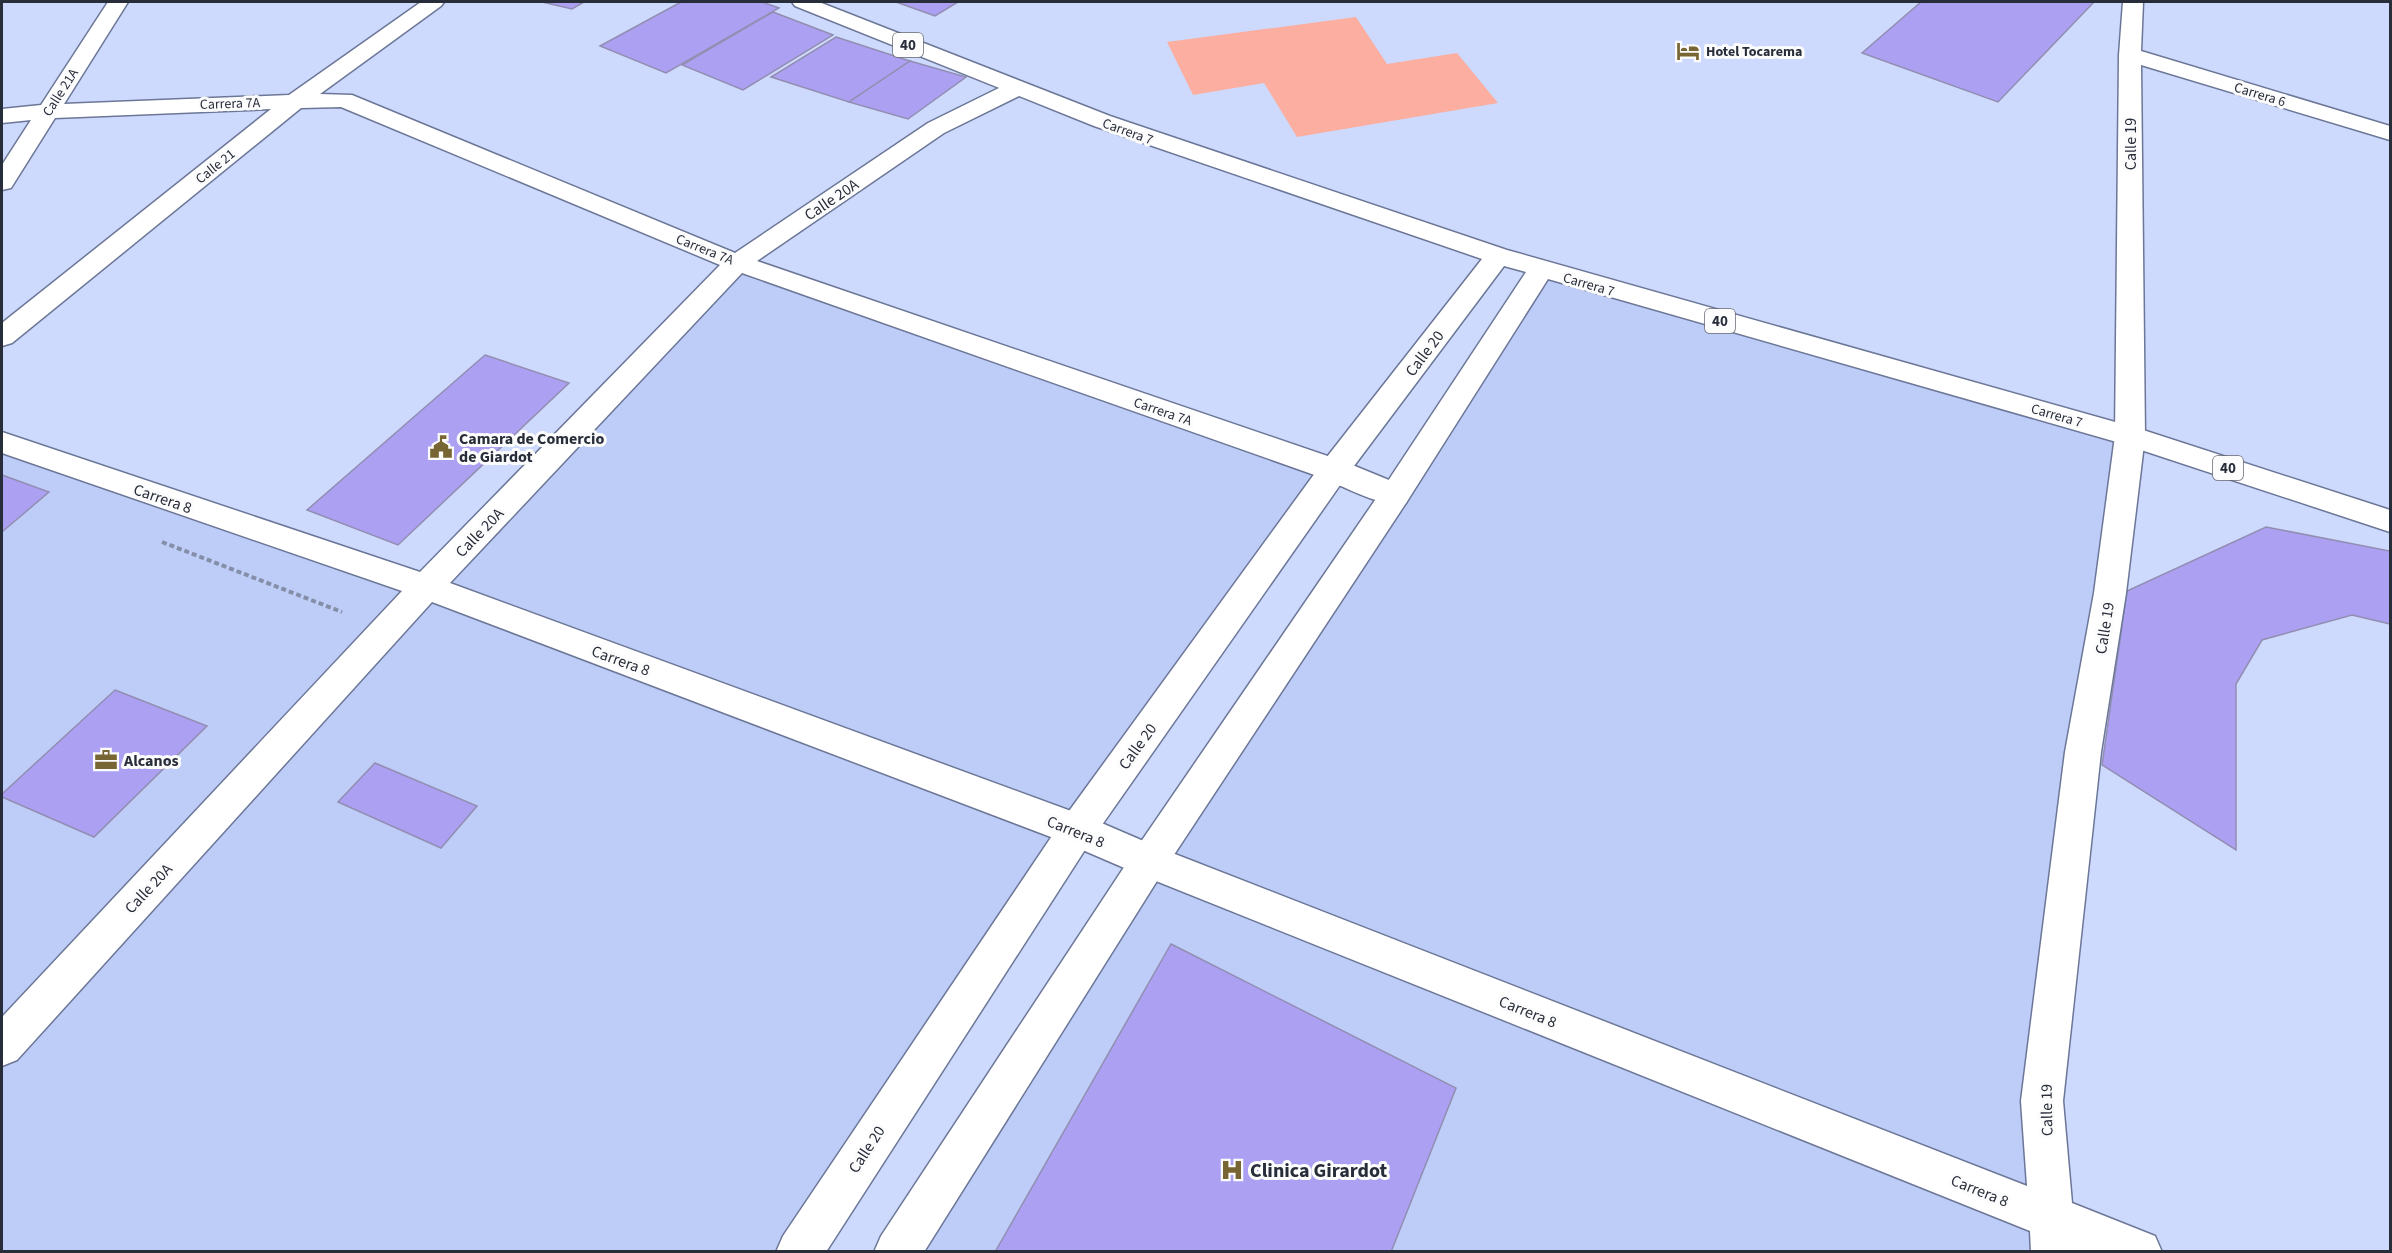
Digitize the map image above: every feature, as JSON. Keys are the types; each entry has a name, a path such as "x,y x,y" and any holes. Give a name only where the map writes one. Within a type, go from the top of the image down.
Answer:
{"street":[{"name":"Calle 21A","path":"2,183 118,2"},
{"name":"Calle 21","path":"2,337 296,101 434,2"},
{"name":"Carrera 7","path":"802,2 1015,89 1145,138 1432,231 1498,256 2130,436 2391,521"},
{"name":"Calle 19","path":"2054,1235 2042,1101 2083,752 2110,593 2130,436 2130,55 2133,2"},
{"name":"Carrera 6","path":"2130,55 2391,133"},
{"name":"Calle 20A","path":"2,1046 426,587 737,263 936,128 1015,89"},
{"name":"Carrera 7A","path":"2,116 48,111 344,100 737,263 1334,470 1395,495"},
{"name":"Calle 20","path":"799,1251 1077,830 1334,470 1498,256"},
{"path":"897,1251 1149,861 1395,495 1541,270"},
{"name":"Carrera 8","path":"2,442 426,587 1077,830 2054,1235 2139,1251"}],"path":[{"path":"157,540 345,614"}],"shaded area":[{"path":"1356,17 1387,64 1457,53 1498,103 1297,137 1264,83 1193,95 1167,42"},
{"path":"737,263 1334,470 799,1251 2,1252 2,442 426,587"},
{"path":"1541,270 2130,436 2042,1101 2053,1219 2139,1251 916,1252 1149,861"}],"building":[{"path":"542,2 584,2 572,9"},
{"path":"681,2 762,2 779,8 666,73 600,46"},
{"path":"896,2 958,2 935,16"},
{"path":"1921,2 2094,2 1998,102 1862,53"},
{"path":"773,12 833,35 743,90 682,65"},
{"path":"836,37 910,61 849,102 771,77"},
{"path":"910,61 966,77 908,119 849,102"},
{"name":"Camara de Comercio de Giardot","path":"485,355 569,383 398,545 307,510"},
{"path":"2,475 49,492 2,532"},
{"path":"2266,527 2390,551 2390,624 2352,615 2262,640 2236,684 2236,850 2102,765 2127,591"},
{"name":"Alcanos","path":"115,690 207,726 94,837 2,797 2,794"},
{"path":"375,763 477,806 441,848 338,802"},
{"name":"Clinica Girardot","path":"1171,944 1456,1088 1391,1252 995,1252"}],"place":[{"name":"Hotel Tocarema","path":"1688,51"},
{"name":"Camara de Comercio de Giardot","path":"441,447"},
{"name":"Alcanos","path":"106,760"},
{"name":"Clinica Girardot","path":"1232,1170"}]}
